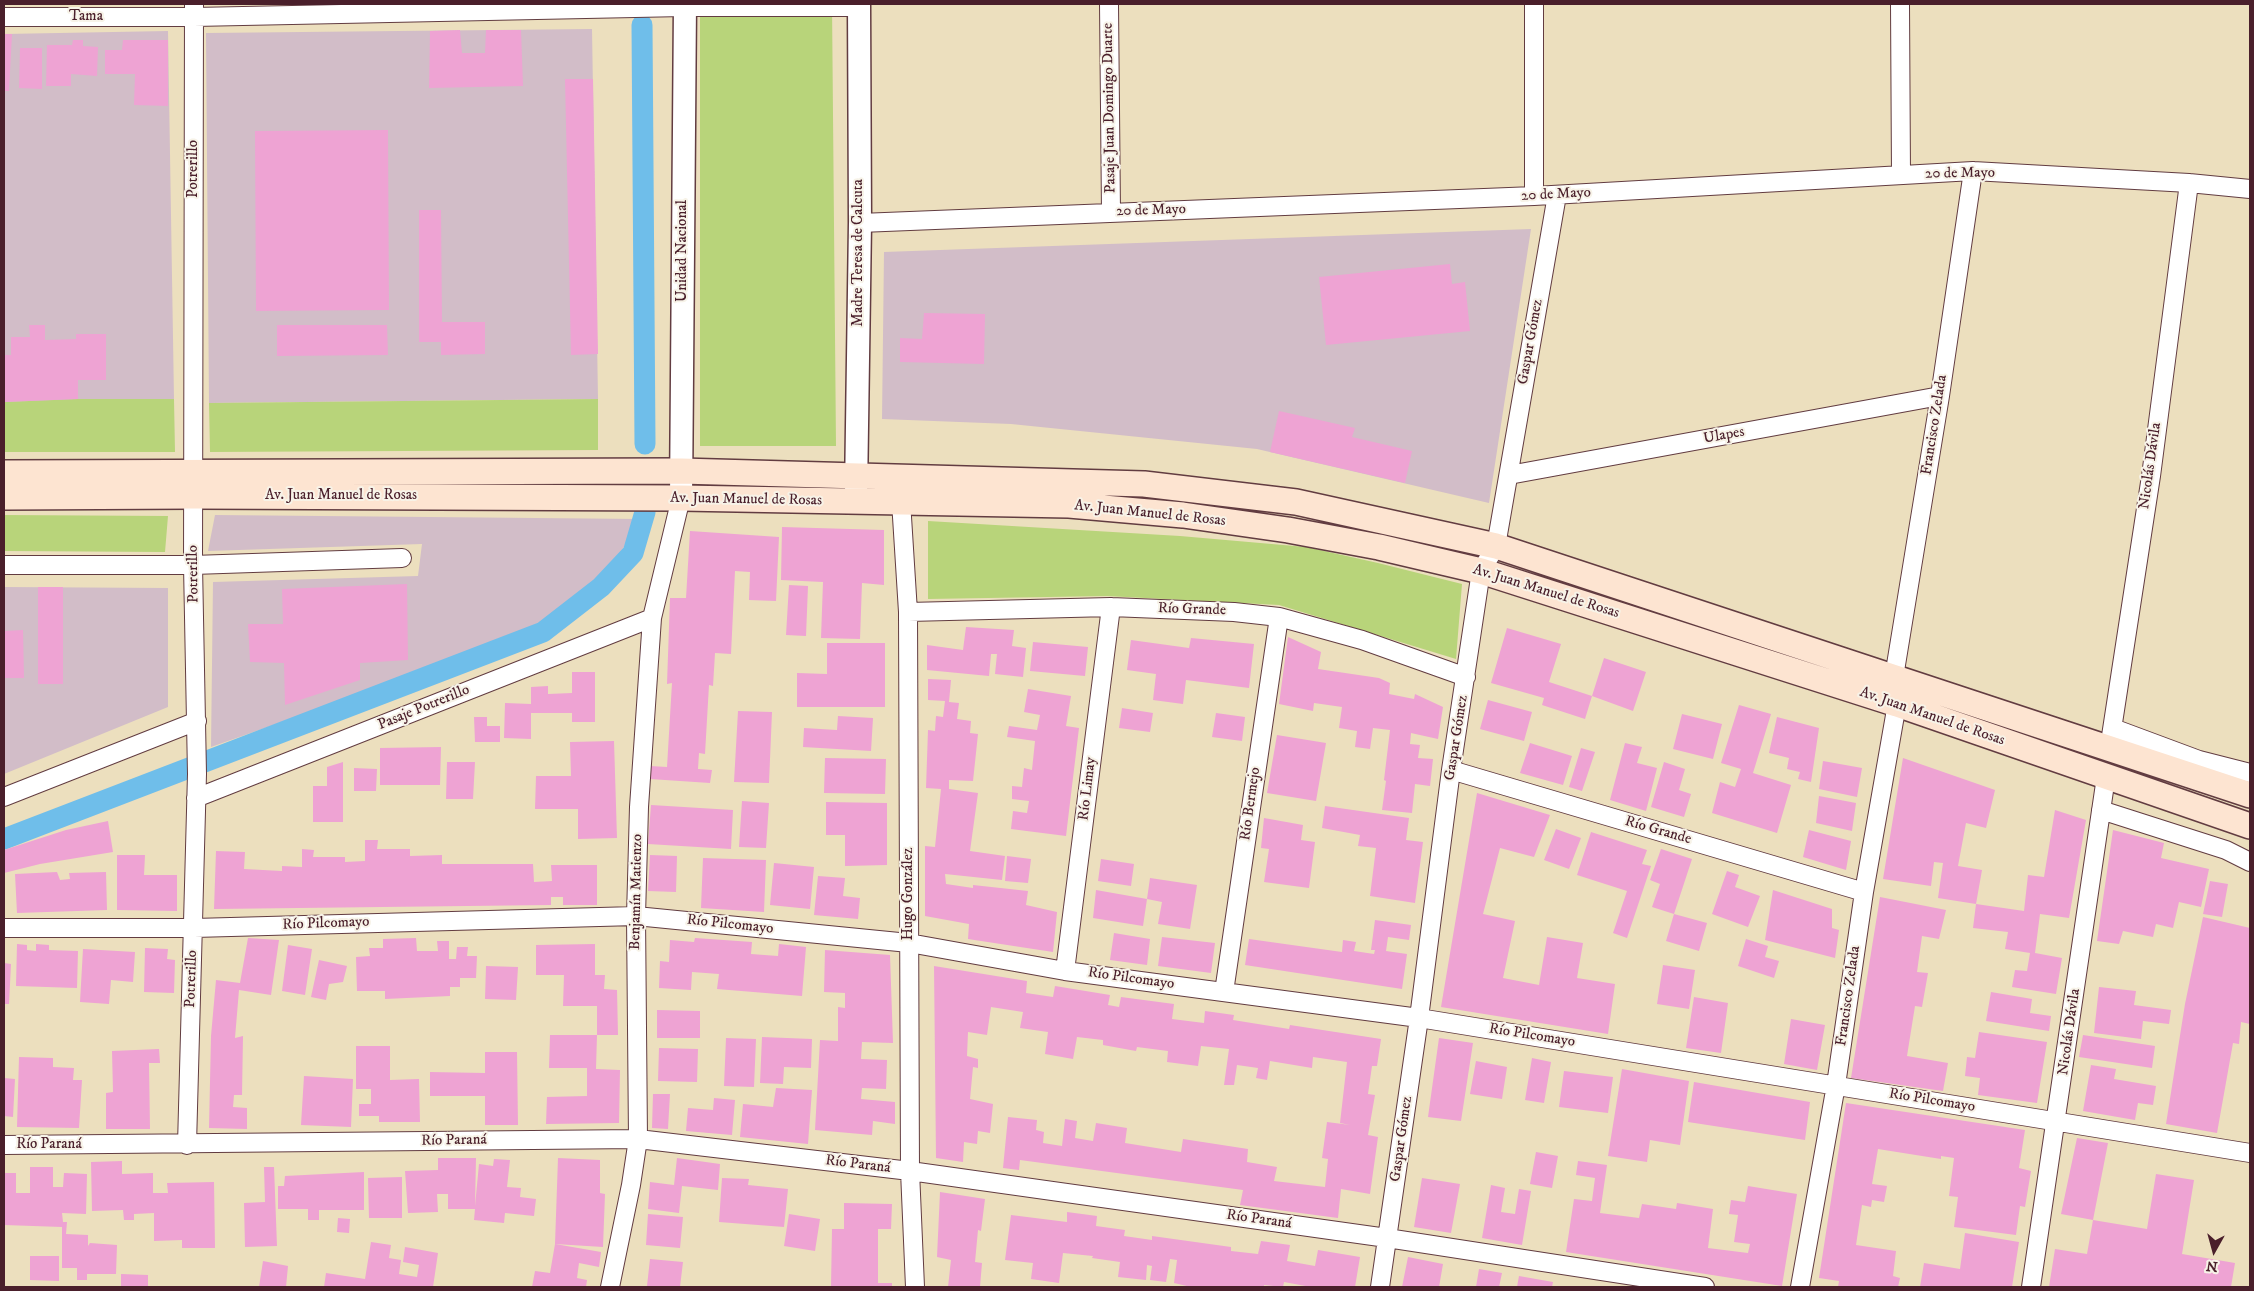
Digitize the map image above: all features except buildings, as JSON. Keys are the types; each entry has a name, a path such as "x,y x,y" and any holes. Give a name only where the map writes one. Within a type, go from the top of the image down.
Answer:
{"main road":[{"name":"Av. Juan Manuel de Rosas","path":"4,497 194,484 681,471 1144,484 1296,502 1496,546 1894,678 2111,738 2250,795"},
{"name":"Av. Juan Manuel de Rosas","path":"4,473 194,484 682,498 1069,505 1183,515 1288,530 1378,547 1481,571 1897,704 2250,826"}],"street":[{"name":"Pasaje Juan Domingo Duarte","path":"1109,4 1111,213"},
{"path":"1534,4 1534,196"},
{"path":"1900,4 1901,175"},
{"name":"Tama","path":"4,17 194,10 859,5"},
{"name":"Madre Teresa de Calcuta","path":"856,501 860,223 859,5"},
{"name":"Unidad Nacional","path":"682,498 684,6"},
{"name":"Potrerillo","path":"187,1145 198,751 193,565 194,10"},
{"name":"20 de Mayo","path":"860,223 1557,195 1973,171 2189,183 2250,189"},
{"name":"Francisco Zelada","path":"1894,678 1940,396 1973,171"},
{"name":"Nicolás Dávila","path":"2111,738 2152,466 2189,183"},
{"name":"Gaspar Gómez","path":"1380,1287 1419,1018 1451,770 1481,571 1496,546 1557,195"},
{"name":"Ulapes","path":"1509,475 1940,396"},
{"name":"Benjamín Matienzo","path":"610,1287 631,1185 638,1139 636,916 639,807 652,618 682,498"},
{"name":"Hugo González","path":"901,501 908,612 910,1171 915,1287"},
{"path":"4,565 193,565 402,558"},
{"name":"Río Grande","path":"908,612 1111,608 1234,612 1279,616 1362,640 1466,677"},
{"name":"Río Limay","path":"1065,970 1111,608"},
{"name":"Río Bermejo","path":"1224,992 1279,616"},
{"name":"Pasaje Potrerillo","path":"196,798 652,618"},
{"name":"Francisco Zelada","path":"1800,1287 1836,1085 1864,892 1897,704"},
{"path":"4,797 197,721"},
{"path":"2111,738 2250,773"},
{"name":"Río Grande","path":"1451,770 1864,892"},
{"name":"Nicolás Dávila","path":"2031,1287 2057,1121 2106,777"},
{"path":"2101,810 2226,850 2250,862"},
{"name":"Río Pilcomayo","path":"4,928 194,928 636,916 909,943 1065,970 1419,1018 2250,1153"},
{"name":"Río Paraná","path":"4,1145 187,1145 638,1139 910,1171 1387,1238 1705,1287"}],"shaded area":[{"path":"592,29 598,399 209,403 206,33"},
{"path":"168,31 174,399 4,402 4,34"},
{"path":"1531,229 1489,503 1257,449 1011,424 882,419 884,252"},
{"path":"215,515 642,519 611,567 548,619 420,673 211,747 213,582 418,576 422,544 208,551"},
{"path":"4,587 168,588 168,707 4,774"}],"green space":[{"path":"700,4 832,4 836,446 700,446"},
{"path":"78,399 174,399 175,452 4,452 4,402"},
{"path":"598,399 598,450 210,452 209,403"},
{"path":"4,515 168,516 165,552 4,551"},
{"path":"928,521 1180,536 1306,547 1462,584 1456,659 1279,605 1107,596 928,599"}],"waterway":[{"path":"642,25 645,444"},
{"path":"4,839 543,632 601,587 633,553 645,512"}]}
